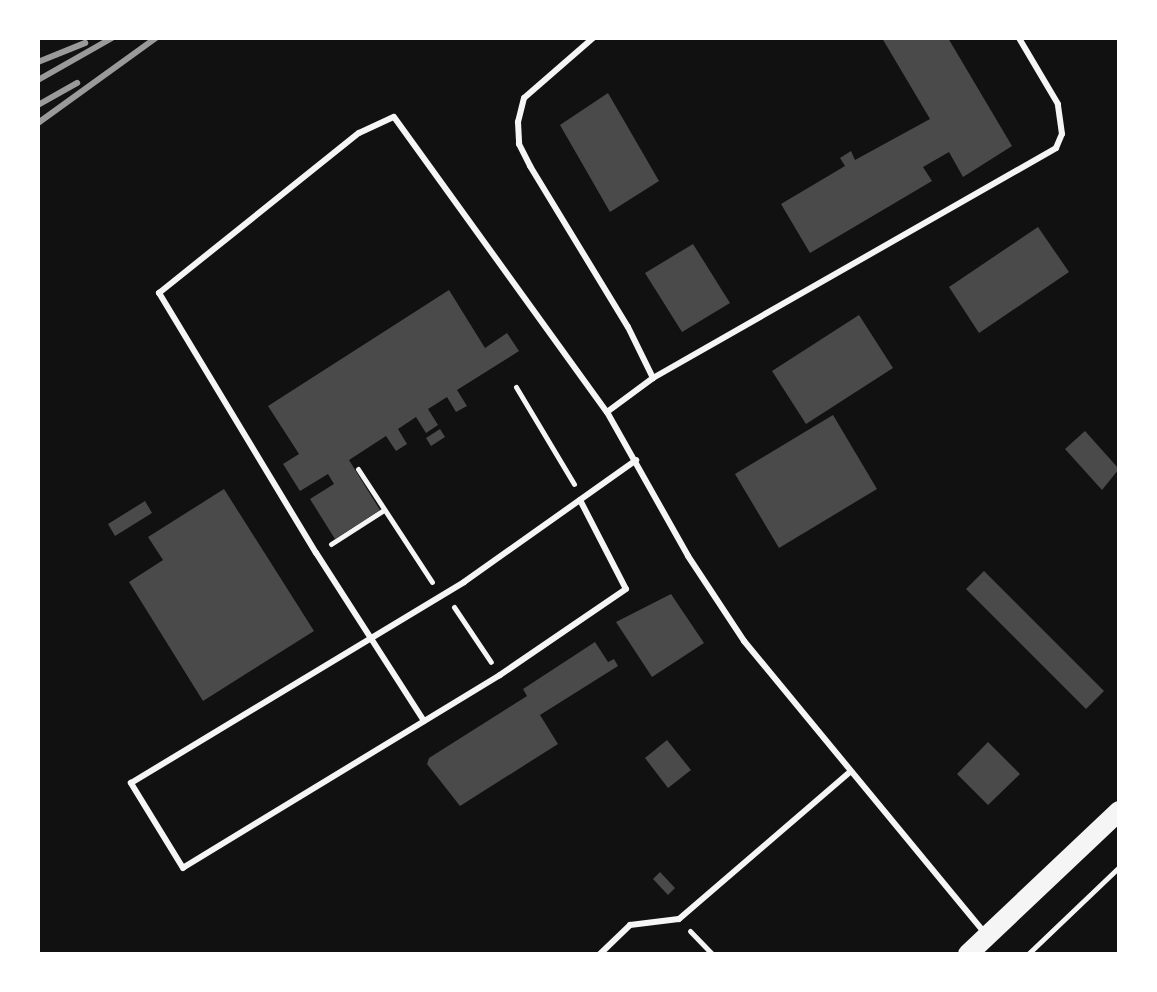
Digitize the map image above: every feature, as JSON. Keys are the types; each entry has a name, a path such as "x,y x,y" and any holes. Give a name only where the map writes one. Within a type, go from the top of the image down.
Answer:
{"main road":[{"path":"968,954 1119,811"}],"lane":[{"path":"593,38 524,98 519,144 653,378"},
{"path":"607,412 653,378 1056,148 1062,134 1058,104 1019,38"},
{"path":"424,721 316,553 159,293 359,133 394,117 607,412 688,556 744,641 987,936"},
{"path":"580,500 626,589 500,675 183,868 131,783 373,639 441,592 544,529 580,500 636,460"},
{"path":"600,954 630,925 679,919 850,772"}],"path":[{"path":"516,387 580,500"},
{"path":"358,469 500,675"},
{"path":"316,553 384,510"},
{"path":"1028,954 1119,867"},
{"path":"679,919 712,954"}],"building":[{"path":"882,38 948,38 1012,146 963,177 949,152 923,167 932,181 810,253 781,204 845,166 840,158 851,151 855,160 930,119"},
{"path":"608,93 659,181 610,212 560,125"},
{"path":"1038,227 1069,272 979,333 949,287"},
{"path":"693,244 730,303 682,332 645,273"},
{"path":"449,290 485,348 507,333 519,351 457,390 467,406 456,412 447,397 428,409 438,425 426,433 416,417 398,429 407,444 396,451 386,436 349,460 380,510 335,539 310,499 334,484 328,474 300,491 283,464 299,454 268,406"},
{"path":"859,315 893,368 806,424 772,371"},
{"path":"833,415 877,489 779,548 735,474"},
{"path":"440,429 445,437 431,446 426,438"},
{"path":"1085,431 1119,469 1102,490 1065,449"},
{"path":"224,489 314,631 203,701 129,582 163,560 148,537"},
{"path":"145,501 152,513 115,536 108,524"},
{"path":"984,571 1104,691 1086,709 966,589"},
{"path":"671,594 704,643 652,677 616,622"},
{"path":"595,642 608,662 614,659 618,666 540,715 558,744 460,806 427,764 429,758 527,696 523,689"},
{"path":"667,740 691,770 668,788 645,758"},
{"path":"988,742 1020,774 988,805 957,774"},
{"path":"660,872 675,888 668,895 653,879"}],"railway":[{"path":"38,80 112,38"},
{"path":"38,123 156,38"},
{"path":"38,62 85,43"},
{"path":"38,105 77,83"}]}
